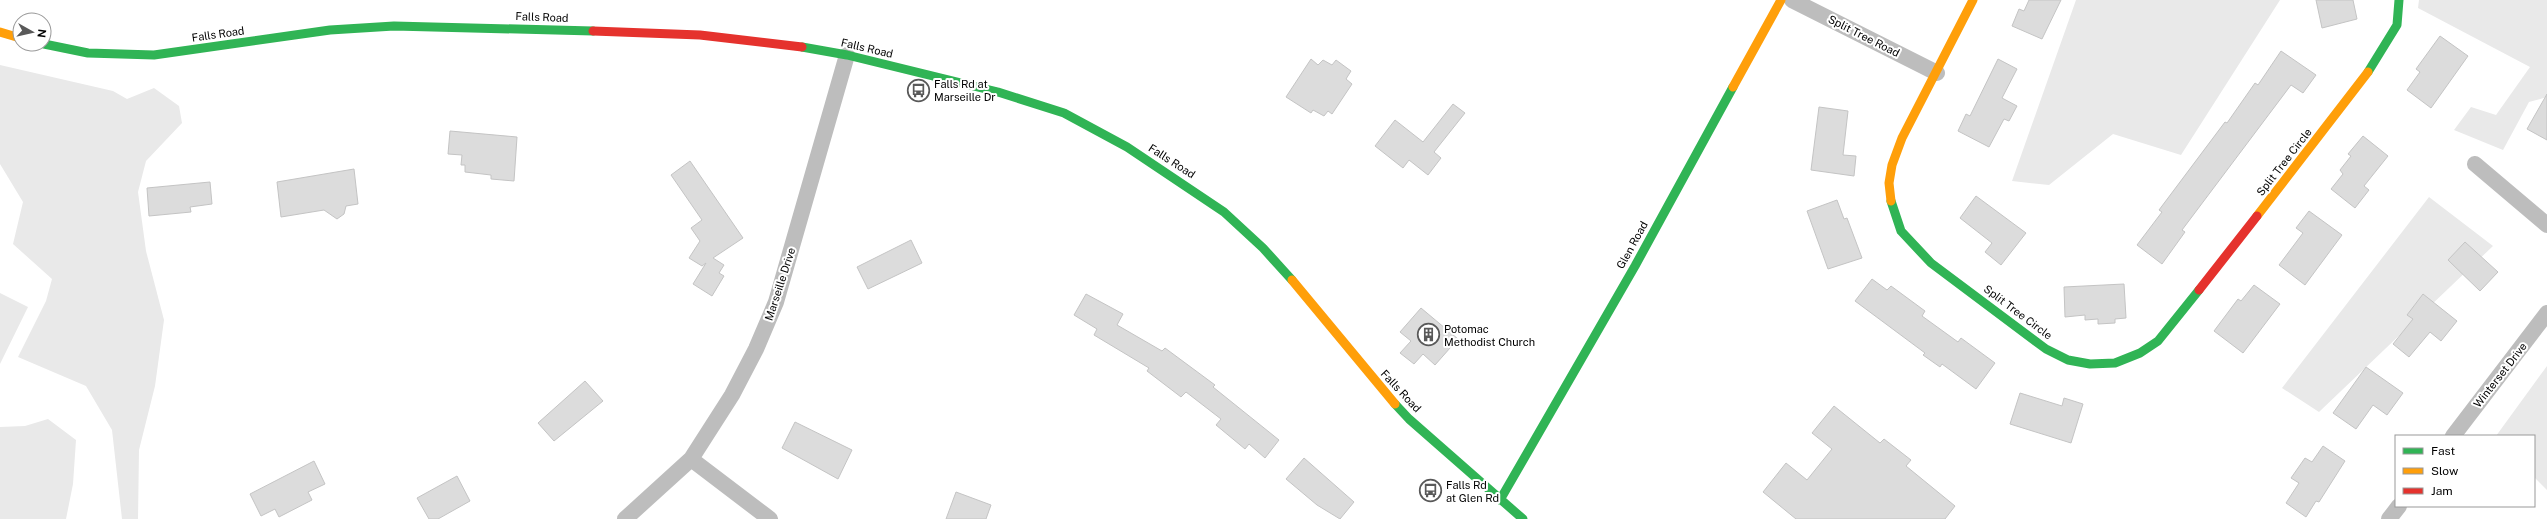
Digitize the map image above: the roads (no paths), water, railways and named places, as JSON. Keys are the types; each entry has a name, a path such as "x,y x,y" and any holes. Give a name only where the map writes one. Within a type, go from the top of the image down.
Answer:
{"main road":[{"name":"Glen Road","path":"1500,500 1635,266 1781,0"},
{"name":"Split Tree Circle","path":"1973,0 1937,73 1902,138 1892,165 1889,183 1892,207 1901,231 1931,263 2046,349 2068,360 2090,364 2115,363 2140,354 2158,341 2179,317 2375,62 2397,25 2399,0"},
{"name":"Falls Road","path":"52,46 88,53 154,55 330,30 394,26 455,26 700,35 777,43 847,55 998,92 1064,113 1127,147 1185,184 1224,212 1263,248 1300,288 1373,380 1409,419 1523,519"},
{"path":"0,32 12,36"}],"street":[{"name":"Split Tree Road","path":"1792,0 1937,73"},
{"name":"Marseille Drive","path":"625,519 691,459 732,395 756,349 776,302 847,55"},
{"path":"2475,164 2547,225"},
{"name":"Winterset Drive","path":"2454,435 2547,313"},
{"path":"691,459 770,519"},
{"path":"2389,519 2398,507"}],"place":[{"name":"Falls Rd at Marseille Dr","path":"919,90"},
{"name":"Potomac Methodist Church","path":"1429,335"},
{"name":"Falls Rd at Glen Rd","path":"1431,491"}]}
